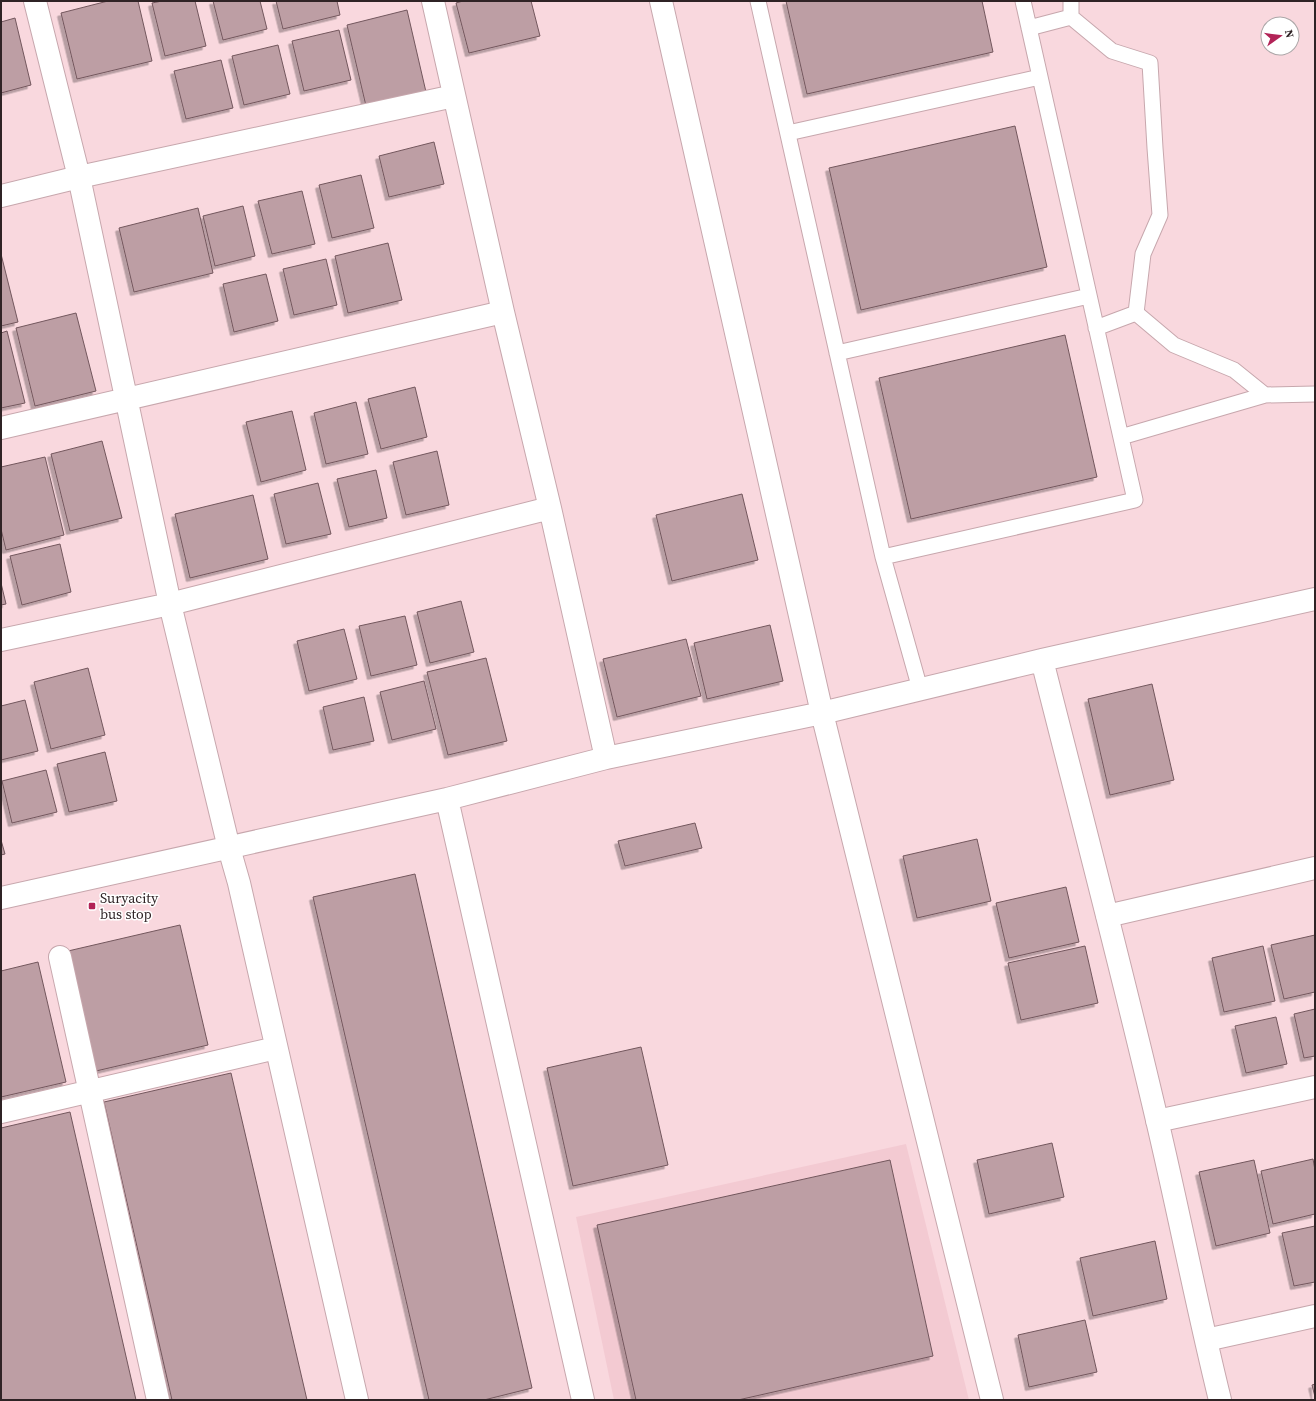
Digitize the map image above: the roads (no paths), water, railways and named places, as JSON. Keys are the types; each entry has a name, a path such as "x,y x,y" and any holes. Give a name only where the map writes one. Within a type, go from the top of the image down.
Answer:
{"street":[{"path":"35,1 80,177 170,604 229,848 239,883 357,1400"},
{"path":"434,1 503,312 550,508 606,758"},
{"path":"661,1 822,713 992,1400"},
{"path":"1,196 80,177 454,96"},
{"path":"1,428 503,312"},
{"path":"1,640 170,604 550,508"},
{"path":"1,898 447,799 606,758 822,713 1042,660 1315,599"},
{"path":"1042,660 1157,1121 1220,1400"},
{"path":"447,799 583,1400"},
{"path":"1107,916 1315,868"},
{"path":"60,958 158,1400"},
{"path":"1,1112 276,1048"},
{"path":"1157,1121 1315,1087"},
{"path":"1206,1340 1315,1316"}],"lane":[{"path":"758,1 883,557 920,689"},
{"path":"883,557 1135,500 1023,1"},
{"path":"1071,1 1071,17"},
{"path":"1029,28 1071,17"},
{"path":"1071,17 1112,50 1150,63 1160,215 1143,254 1136,314"},
{"path":"788,133 1040,77"},
{"path":"837,353 1089,296"},
{"path":"1096,328 1136,314"},
{"path":"1136,314 1174,345 1234,370 1265,396"},
{"path":"1121,437 1265,396 1315,394"}],"place":[{"name":"Suryacity bus stop","path":"92,906"}]}
